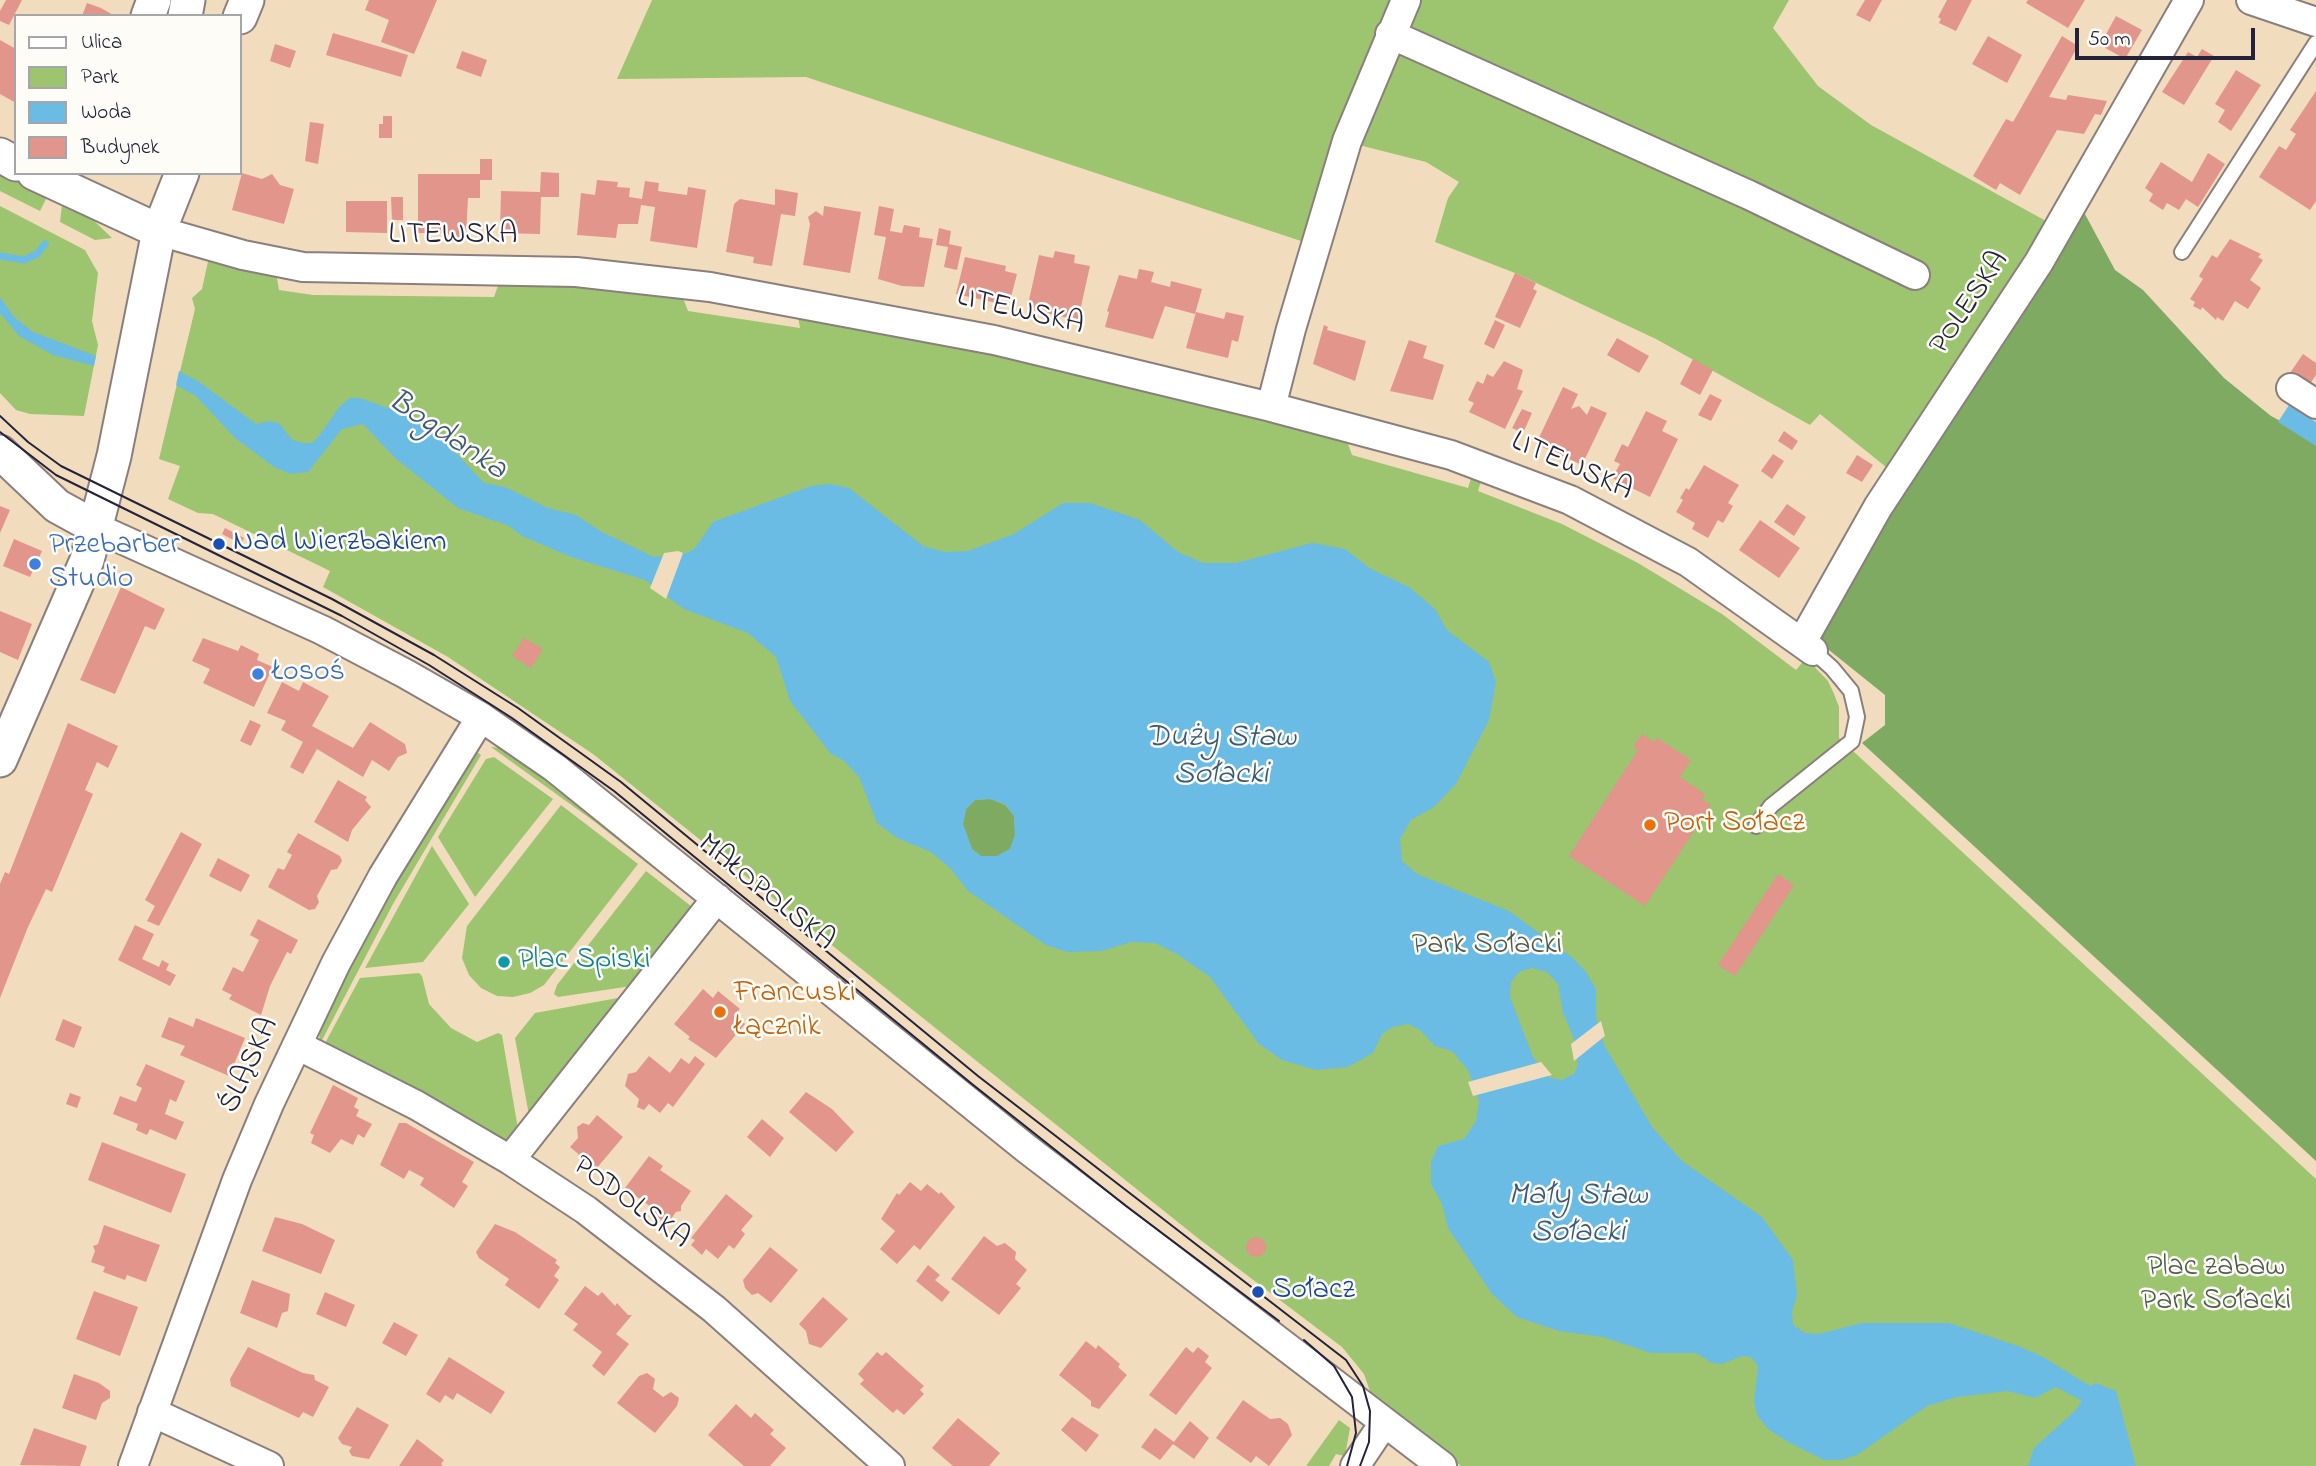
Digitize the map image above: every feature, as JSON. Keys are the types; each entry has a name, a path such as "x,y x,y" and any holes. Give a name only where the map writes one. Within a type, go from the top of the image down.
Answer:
{"street":[{"path":"1271,407 1299,300 1347,141 1406,0"},
{"name":"POLESKA","path":"1807,647 1878,507 2039,262 2189,0"},
{"path":"2251,0 2316,22"},
{"path":"1390,34 1749,195 1915,275"},
{"path":"157,175 159,231"},
{"path":"0,760 82,574 97,527 159,231 181,175"},
{"path":"58,178 159,231"},
{"name":"LITEWSKA","path":"159,231 243,255 318,269 576,272 710,287 994,340 1271,407 1451,455 1570,500 1688,562 1807,647"},
{"path":"2291,388 2316,404"},
{"path":"0,452 57,506 97,527"},
{"name":"MAŁOPOLSKA","path":"97,527 322,630 481,717 624,821 1027,1149 1442,1466"},
{"name":"ŚLĄSKA","path":"133,1466 237,1180 297,1045 336,963 383,877 481,717"},
{"path":"510,1160 717,898"},
{"name":"PODOLSKA","path":"297,1045 416,1105 510,1160 586,1210 704,1300 890,1466"},
{"path":"152,1412 269,1466"},
{"path":"1354,1466 1384,1423"}],"lane":[{"path":"2182,252 2316,43"},
{"path":"1756,825 1771,806 1852,741 1857,717 1852,691 1832,668 1807,647"}],"green space":[{"path":"652,0 1789,0 1773,28 1818,86 1871,125 2046,221 1891,471 1820,414 1810,425 1656,339 1515,273 1435,242 1448,198 1459,182 1426,162 1355,144 1307,243 806,77 617,79"},
{"path":"0,173 47,197 40,211 0,191"},
{"path":"2079,203 2115,270 2143,290 2224,378 2271,416 2316,440 2316,1161 1862,743 1885,725 1885,695 1814,638 1873,529 1971,382 2036,294 2074,231"},
{"path":"62,205 90,217 112,238 95,240 60,222"},
{"path":"0,206 85,250 98,273 92,321 98,345 84,416 30,414 16,410 0,393"},
{"name":"Park Sołacki","path":"209,257 276,273 279,290 313,295 494,297 500,280 681,293 688,311 800,328 797,311 886,327 1345,436 1352,455 1468,488 1473,472 1483,475 1478,491 1562,524 1638,563 1722,614 1796,670 1806,658 1828,681 1834,694 1839,707 1839,738 2316,1179 2316,1466 1461,1466 1374,1403 1364,1374 1342,1347 1199,1239 593,754 448,657 323,587 330,571 213,514 198,513 168,499 180,466 159,459 195,309 192,298 202,289"},
{"path":"491,747 502,748 557,783 693,895 696,902 595,822"},
{"path":"477,752 481,755 393,904 320,1044 319,1029 364,940 416,847"},
{"path":"494,757 553,799 475,897 438,837 486,759"},
{"path":"990,799 1005,805 1014,816 1015,835 1010,849 997,856 981,856 972,849 963,824 966,809 975,800"},
{"path":"561,805 638,864 544,985 530,993 513,997 497,996 481,988 469,975 462,958 467,926"},
{"path":"432,846 469,904 423,962 365,968"},
{"path":"646,871 696,910 638,985 558,997 554,994 557,985"},
{"path":"419,973 429,1004 451,1028 477,1042 498,1033 502,1035 519,1135 509,1142 502,1143 323,1047 360,978"},
{"path":"629,996 530,1121 515,1038 535,1013"},
{"path":"1339,1420 1350,1428 1345,1456 1336,1454 1329,1466 1306,1466"}],"water":[{"path":"0,297 14,317 33,332 96,356 94,366 53,355 19,336 0,313"},
{"name":"Duży Staw Sołacki","path":"179,371 198,381 256,424 271,421 280,424 292,440 304,443 312,443 319,436 340,406 350,398 360,398 410,416 439,435 484,483 505,487 548,508 576,515 600,531 654,557 687,553 695,548 713,522 811,486 830,484 849,488 923,546 945,552 968,551 1014,534 1063,503 1090,503 1140,520 1178,552 1203,563 1236,563 1312,543 1345,549 1371,569 1409,587 1435,609 1447,630 1489,662 1496,682 1489,720 1456,784 1434,807 1411,820 1400,839 1402,861 1417,874 1509,911 1573,958 1586,972 1596,989 1596,1017 1604,1045 1652,1127 1682,1161 1762,1217 1793,1260 1797,1295 1792,1312 1793,1325 1805,1333 1819,1334 1862,1323 1949,1323 2018,1346 2043,1357 2090,1386 2096,1383 2116,1391 2136,1466 2028,1466 2034,1448 2075,1411 2082,1401 2056,1387 2035,1398 2008,1391 1957,1397 1927,1406 1857,1455 1841,1460 1824,1460 1768,1429 1757,1415 1754,1401 1758,1366 1751,1357 1742,1356 1722,1364 1712,1363 1696,1353 1651,1353 1603,1337 1559,1331 1517,1317 1492,1294 1448,1228 1442,1204 1431,1184 1431,1162 1438,1146 1464,1139 1476,1121 1479,1101 1468,1070 1452,1051 1435,1046 1420,1030 1408,1024 1393,1027 1382,1034 1373,1053 1348,1067 1316,1070 1282,1060 1259,1044 1210,977 1177,954 1155,943 1131,942 1102,951 1068,952 1046,945 968,891 951,869 931,852 897,838 877,823 859,777 843,760 831,754 790,701 776,657 748,633 684,609 645,580 571,557 522,536 509,526 458,508 395,458 363,424 342,429 308,472 291,474 274,467 235,438 196,396 176,385","holes":["990,799 1005,804 1014,816 1015,835 1010,849 997,856 981,856 972,849 963,824 966,809 975,800","1532,968 1547,972 1558,984 1563,1013 1573,1036 1578,1064 1574,1074 1562,1080 1550,1078 1533,1057 1510,997 1511,982 1519,972"]},
{"path":"2289,405 2316,422 2316,446 2278,422"}],"pier":[{"path":"664,553 683,553 666,599 650,588"},
{"path":"1601,1021 1605,1036 1574,1061 1571,1044"},
{"path":"1541,1062 1552,1075 1473,1096 1468,1082"}],"building":[{"path":"6,0 22,0 9,25 0,21 0,11"},
{"path":"369,0 437,0 414,54 381,42 389,20 365,10"},
{"path":"1865,0 1882,0 1870,22 1856,15"},
{"path":"1947,0 1972,0 1956,31 1939,23 1941,19 1938,17"},
{"path":"2028,0 2085,0 2068,28 2026,3"},
{"path":"87,3 112,14 83,14"},
{"path":"2116,16 2142,30 2125,59 2100,45"},
{"path":"333,33 408,55 401,77 326,55"},
{"path":"1988,36 2022,55 2007,83 1972,64"},
{"path":"2062,36 2078,46 2049,97 2066,100 2068,95 2107,101 2101,115 2095,114 2084,134 2057,130 2020,195 2000,183 1996,190 1973,176 2006,119 2013,122"},
{"path":"0,40 14,48 14,102 0,94"},
{"path":"275,44 296,51 290,68 270,61"},
{"path":"2202,49 2214,56 2184,105 2162,92 2188,52 2197,57"},
{"path":"462,51 487,60 481,77 456,68"},
{"path":"2236,70 2261,85 2231,131 2218,122 2225,110 2215,104"},
{"path":"2316,91 2316,201 2310,210 2259,177 2279,146 2286,150 2296,134 2290,130"},
{"path":"383,116 392,116 392,138 379,138 379,124 383,124"},
{"path":"310,122 324,124 318,164 305,161"},
{"path":"2208,153 2225,164 2198,207 2186,199 2179,210 2167,203 2163,210 2149,201 2153,194 2145,188 2161,162 2192,182"},
{"path":"480,159 492,159 492,180 480,180 480,198 468,198 466,235 452,239 447,233 418,233 418,174 480,174"},
{"path":"541,172 559,173 559,197 541,197 540,234 500,233 501,191 540,192"},
{"path":"242,173 262,179 272,174 280,185 294,189 284,224 232,210"},
{"path":"597,180 618,182 617,187 630,188 629,197 642,199 645,181 659,183 658,191 687,195 688,187 706,190 697,248 650,241 655,207 641,205 638,224 618,224 616,238 577,235 581,193 595,195"},
{"path":"775,189 798,193 795,216 781,214 772,266 753,263 754,257 726,252 734,204 740,199 775,205"},
{"path":"391,197 403,197 403,220 392,220"},
{"path":"346,201 387,201 387,233 346,232"},
{"path":"824,206 861,212 850,273 803,265 810,224 808,217 816,211 823,216"},
{"path":"879,206 894,209 890,231 902,233 904,225 920,228 919,237 933,239 924,287 902,286 878,279 886,237 874,235"},
{"path":"939,228 951,231 949,244 962,247 957,270 944,267 948,247 936,245"},
{"path":"2230,239 2261,254 2258,257 2263,260 2250,280 2261,288 2248,309 2235,301 2223,321 2217,317 2216,320 2202,307 2201,310 2193,306 2195,302 2190,299 2203,279 2199,276 2212,255 2217,258"},
{"path":"1055,251 1075,255 1074,263 1090,266 1078,320 1027,309 1039,255 1053,258"},
{"path":"965,257 1006,266 1005,271 1017,274 1011,297 999,294 997,303 956,294"},
{"path":"1139,269 1154,272 1151,282 1170,287 1171,281 1202,289 1195,314 1165,306 1153,339 1105,327 1109,312 1107,311 1119,275 1137,279"},
{"path":"1515,273 1536,283 1533,289 1537,291 1520,328 1495,317"},
{"path":"1196,312 1224,319 1226,312 1244,316 1238,342 1232,340 1228,358 1186,348"},
{"path":"1495,320 1505,325 1494,349 1484,344"},
{"path":"1324,325 1328,327 1327,330 1366,341 1355,381 1313,364"},
{"path":"1617,338 1649,356 1639,373 1607,355"},
{"path":"1409,340 1427,346 1423,358 1444,365 1433,400 1390,391"},
{"path":"2303,354 2316,363 2316,375 2309,385 2290,373"},
{"path":"1693,359 1713,370 1700,395 1680,384"},
{"path":"1504,361 1523,370 1517,389 1523,391 1505,429 1469,412 1474,403 1468,400 1477,381 1483,384 1487,374 1493,377"},
{"path":"1563,387 1578,394 1571,409 1579,406 1587,415 1591,406 1607,413 1582,465 1536,444"},
{"path":"1710,394 1722,400 1711,421 1698,415"},
{"path":"1522,409 1532,413 1523,433 1512,428"},
{"path":"1646,411 1667,421 1662,431 1678,439 1650,497 1612,478 1620,464 1614,461 1622,444 1628,447"},
{"path":"1784,431 1798,441 1792,450 1778,441"},
{"path":"1773,454 1784,461 1772,479 1761,471"},
{"path":"1857,455 1873,465 1862,482 1846,473"},
{"path":"1704,465 1739,485 1728,503 1733,506 1723,523 1718,520 1708,538 1692,529 1695,523 1676,512 1683,500 1680,498 1686,488 1689,490"},
{"path":"1787,504 1806,517 1794,536 1774,522"},
{"path":"0,506 10,510 0,533"},
{"path":"1760,520 1800,548 1779,578 1739,550"},
{"path":"225,528 244,538 241,544 222,534"},
{"path":"14,539 42,551 30,577 3,566"},
{"path":"121,587 165,609 155,630 145,626 115,694 80,680"},
{"path":"0,611 32,624 18,660 0,652"},
{"path":"203,638 238,651 241,645 259,654 257,660 273,667 254,707 203,683 210,669 192,661"},
{"path":"524,638 543,649 531,668 512,656"},
{"path":"282,682 299,691 303,682 329,696 312,726 353,748 370,722 405,744 407,753 398,757 389,771 372,760 363,777 317,749 303,774 290,767 303,742 281,730 286,721 267,713"},
{"path":"250,720 261,725 251,746 240,741"},
{"path":"68,723 118,746 108,768 97,762 85,790 93,794 52,892 46,889 28,927 0,998 0,884 5,872 9,874"},
{"path":"1642,734 1654,742 1657,738 1691,760 1680,777 1705,794 1702,799 1711,805 1645,906 1569,856 1638,750 1633,747"},
{"path":"338,780 367,797 365,800 371,807 352,830 348,842 314,822"},
{"path":"181,832 202,844 159,926 147,921 155,906 145,900"},
{"path":"298,833 340,856 342,861 337,869 331,870 317,896 319,902 315,909 309,910 268,887 278,868 284,870 292,855 287,852"},
{"path":"218,858 250,875 241,892 209,876"},
{"path":"1778,874 1794,885 1735,976 1718,965"},
{"path":"258,919 298,940 291,954 287,952 270,986 261,1015 229,999 232,995 222,990 233,967 243,972 259,940 250,935"},
{"path":"135,925 154,934 142,959 159,967 162,960 169,964 166,970 176,975 170,986 118,960"},
{"path":"703,989 713,998 718,991 740,1009 734,1015 745,1024 716,1058 688,1039 690,1037 674,1024"},
{"path":"169,1017 193,1027 196,1018 245,1038 229,1076 180,1055 185,1046 161,1037"},
{"path":"63,1019 82,1027 74,1048 55,1040"},
{"path":"649,1056 670,1073 681,1058 689,1064 695,1056 705,1064 673,1107 668,1103 660,1113 649,1104 644,1110 637,1107 639,1099 625,1086 628,1074 636,1072"},
{"path":"146,1064 185,1081 176,1102 170,1099 165,1114 184,1122 176,1140 150,1129 147,1135 136,1130 138,1124 113,1114 120,1096 136,1102 142,1088 136,1085"},
{"path":"333,1085 358,1098 354,1107 359,1110 356,1116 372,1124 364,1138 358,1134 353,1145 341,1139 330,1153 311,1143 314,1135 310,1133"},
{"path":"806,1092 832,1109 854,1132 836,1152 789,1112"},
{"path":"70,1093 81,1097 77,1108 66,1104"},
{"path":"597,1115 623,1137 596,1169 570,1147 578,1138 577,1127 583,1123 589,1125"},
{"path":"762,1119 784,1138 770,1157 747,1137"},
{"path":"399,1123 406,1123 474,1162 462,1182 468,1186 454,1208 420,1185 424,1178 409,1170 404,1179 380,1165"},
{"path":"102,1142 186,1174 171,1213 88,1180"},
{"path":"649,1156 663,1166 660,1170 691,1191 681,1206 681,1211 676,1212 667,1224 652,1214 655,1210 625,1188"},
{"path":"910,1182 921,1191 927,1184 939,1194 941,1192 955,1207 920,1250 914,1245 897,1264 880,1249 895,1231 881,1219 897,1193 899,1195"},
{"path":"726,1194 753,1216 741,1230 745,1234 734,1249 729,1245 718,1259 706,1249 702,1255 691,1245 695,1240 691,1238"},
{"path":"275,1217 302,1224 335,1240 321,1274 262,1251"},
{"path":"495,1224 515,1232 557,1260 555,1263 560,1267 554,1276 559,1280 539,1309 505,1285 509,1279 479,1258 476,1252"},
{"path":"104,1225 160,1245 146,1282 127,1275 125,1280 103,1272 105,1267 91,1262 95,1251 93,1246 98,1244"},
{"path":"984,1236 997,1246 1005,1243 1016,1252 1015,1259 1027,1270 1016,1284 1021,1288 999,1315 951,1279"},
{"path":"1256,1237 1263,1240 1266,1247 1263,1254 1256,1257 1249,1254 1246,1247 1249,1240"},
{"path":"770,1247 798,1270 771,1303 758,1293 752,1295 745,1288 743,1280"},
{"path":"928,1265 940,1275 935,1280 950,1292 942,1302 916,1281"},
{"path":"252,1280 290,1294 288,1311 282,1313 277,1328 240,1313"},
{"path":"585,1286 598,1296 602,1292 615,1306 617,1303 628,1315 632,1315 616,1334 629,1344 604,1376 592,1366 602,1352 573,1330 578,1324 564,1314"},
{"path":"94,1291 138,1307 120,1356 76,1339"},
{"path":"325,1292 355,1305 346,1327 316,1314"},
{"path":"823,1297 848,1319 821,1348 809,1344 806,1331 799,1324"},
{"path":"394,1322 418,1335 406,1356 382,1343"},
{"path":"1086,1341 1096,1349 1098,1345 1120,1364 1118,1367 1127,1375 1099,1409 1091,1406 1091,1401 1059,1375"},
{"path":"248,1347 303,1373 314,1375 315,1380 329,1387 313,1417 303,1412 299,1418 231,1386 230,1379"},
{"path":"1186,1347 1193,1353 1198,1347 1209,1356 1205,1362 1212,1368 1176,1415 1149,1395"},
{"path":"877,1352 882,1356 886,1352 924,1386 920,1390 924,1394 904,1415 897,1409 893,1413 860,1384 864,1380 858,1374"},
{"path":"449,1357 505,1392 491,1414 457,1393 453,1400 445,1395 440,1403 426,1394"},
{"path":"647,1373 655,1379 653,1389 663,1397 671,1392 679,1398 677,1406 655,1433 617,1403 639,1376"},
{"path":"74,1374 99,1383 110,1391 110,1398 102,1403 96,1420 62,1408"},
{"path":"1243,1400 1270,1419 1280,1418 1288,1424 1292,1435 1269,1466 1256,1456 1251,1463 1216,1438"},
{"path":"736,1404 751,1418 755,1413 774,1430 770,1434 786,1448 770,1466 744,1466 708,1435"},
{"path":"357,1407 389,1425 369,1459 352,1456 349,1451 352,1447 342,1444 338,1438"},
{"path":"1072,1417 1099,1435 1086,1452 1061,1430"},
{"path":"958,1418 1000,1453 989,1466 953,1466 932,1448"},
{"path":"1190,1421 1209,1438 1194,1459 1173,1444 1160,1460 1141,1447 1155,1428 1174,1442"},
{"path":"34,1428 87,1446 80,1466 20,1465"},
{"path":"417,1439 444,1460 441,1464 443,1466 399,1466"}],"waterway":[{"path":"0,256 24,260 37,254 45,244"}],"tram line":[{"path":"0,416 28,442 61,466 332,599 434,655 518,708 621,782 978,1076 1346,1360 1363,1386 1370,1411 1369,1442 1360,1466"},
{"path":"0,432 56,475 342,616 429,665 512,718 614,791 972,1084 1126,1206 1279,1321"},
{"path":"1304,1340 1334,1366 1352,1397 1356,1433 1347,1466"}],"place":[{"name":"Nad Wierzbakiem","path":"219,544"},
{"name":"Przebarber Studio","path":"35,564"},
{"name":"Łosoś","path":"258,674"},
{"name":"Port Sołacz","path":"1650,825"},
{"name":"Plac Spiski","path":"504,962"},
{"name":"Francuski Łącznik","path":"720,1012"},
{"name":"Sołacz","path":"1258,1292"}],"water label":[{"name":"Bogdanka","path":"446,437"},
{"name":"Mały Staw Sołacki","path":"1578,1216"}],"park label":[{"name":"Plac zabaw Park Sołacki","path":"2216,1286"}]}
